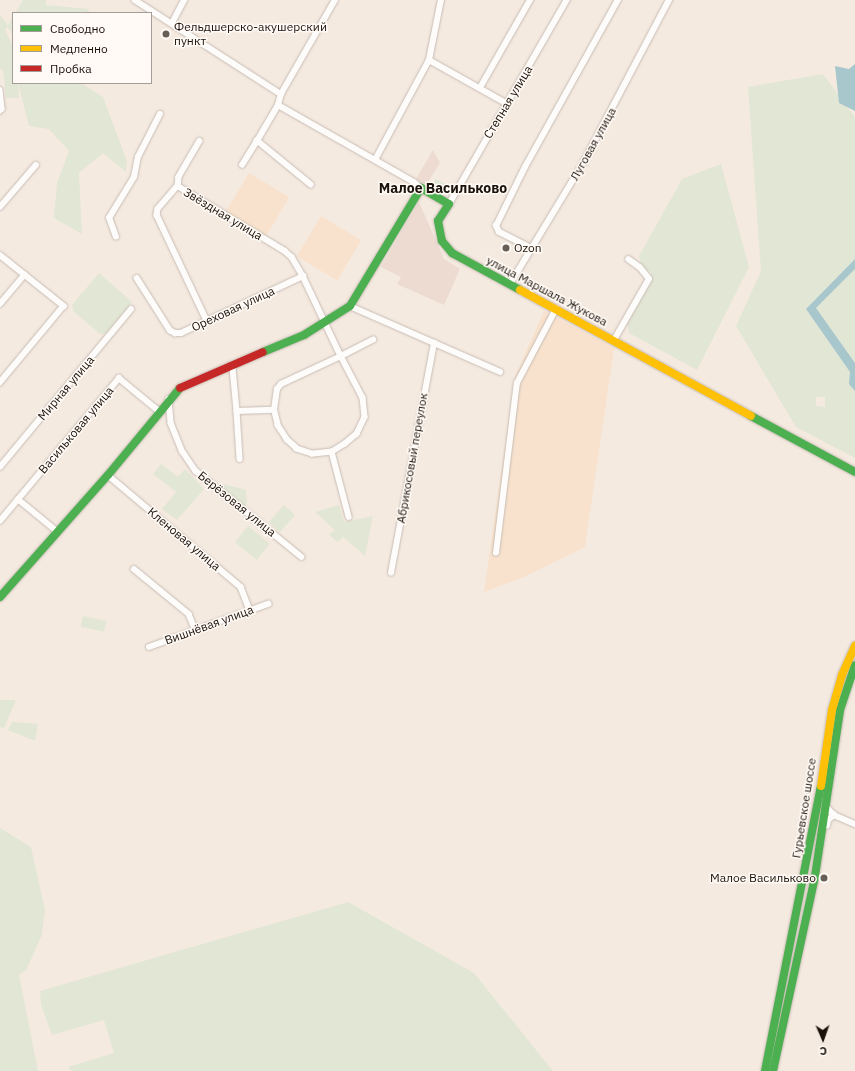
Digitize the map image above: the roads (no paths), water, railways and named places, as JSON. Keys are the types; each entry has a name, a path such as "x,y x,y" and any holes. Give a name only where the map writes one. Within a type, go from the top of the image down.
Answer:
{"street":[{"path":"135,0 281,94"},
{"path":"172,23 184,0"},
{"path":"242,165 278,105 281,94 335,0"},
{"path":"375,160 429,60 441,0"},
{"path":"481,86 530,0"},
{"name":"Степная улица","path":"449,204 506,103 568,0"},
{"path":"532,248 499,232 496,226 525,167 618,0"},
{"name":"Луговая улица","path":"510,284 582,165 669,0"},
{"path":"429,60 481,86 506,103"},
{"path":"0,90 2,109 0,111"},
{"path":"278,105 414,182 421,188 449,204"},
{"path":"116,237 109,218 134,177 138,157 160,114"},
{"name":"Звёздная улица","path":"200,141 179,176 178,186 285,251 292,257 303,276"},
{"path":"257,141 311,185"},
{"path":"0,207 36,165"},
{"path":"178,186 158,209 157,215 207,321"},
{"path":"0,596 57,530 108,475 179,388 233,368 325,324 350,306 421,188"},
{"name":"улица Маршала Жукова","path":"449,204 438,221 442,241 452,253 855,472"},
{"path":"0,255 64,306 0,383"},
{"path":"614,340 649,279 640,268 629,260"},
{"path":"0,304 24,275"},
{"path":"303,276 325,324 341,356 363,398 364,417 357,434 332,452 312,454 297,449 287,440 278,426 274,410 277,388 281,384 341,356 374,340"},
{"name":"Ореховая улица","path":"137,278 170,330 181,333 303,276"},
{"path":"350,306 500,372"},
{"name":"Мирная улица","path":"0,467 132,309"},
{"path":"496,553 517,383 556,309"},
{"name":"Абрикосовый переулок","path":"391,573 434,343"},
{"path":"233,368 240,459"},
{"name":"Васильковая улица","path":"0,521 118,378 159,411"},
{"name":"Берёзовая улица","path":"169,399 171,423 183,452 196,471 302,557"},
{"path":"237,411 274,410"},
{"path":"332,452 349,516"},
{"name":"Кленовая улица","path":"108,475 241,587 250,610"},
{"path":"18,499 57,530"},
{"path":"134,569 189,614 195,629"},
{"name":"Вишнёвая улица","path":"149,647 195,629 268,604"},
{"name":"Гурьевское шоссе","path":"765,1071 815,823 832,710 842,674 855,646"},
{"name":"Гурьевское шоссе","path":"773,1071 818,859 840,710 855,666"},
{"path":"826,806 834,815 855,824"},
{"path":"818,859 822,852 828,820 834,815"}],"water":[{"path":"855,64 855,111 839,103 835,66 849,69"},
{"path":"855,259 855,269 816,308 855,363 855,391 849,384 850,372 806,309"}],"place":[{"name":"Фельдшерско-акушерский пункт","path":"166,34"},
{"name":"Ozon","path":"506,248"},
{"name":"Малое Васильково","path":"824,878"}],"district":[{"name":"Малое Васильково","path":"443,188"}]}
